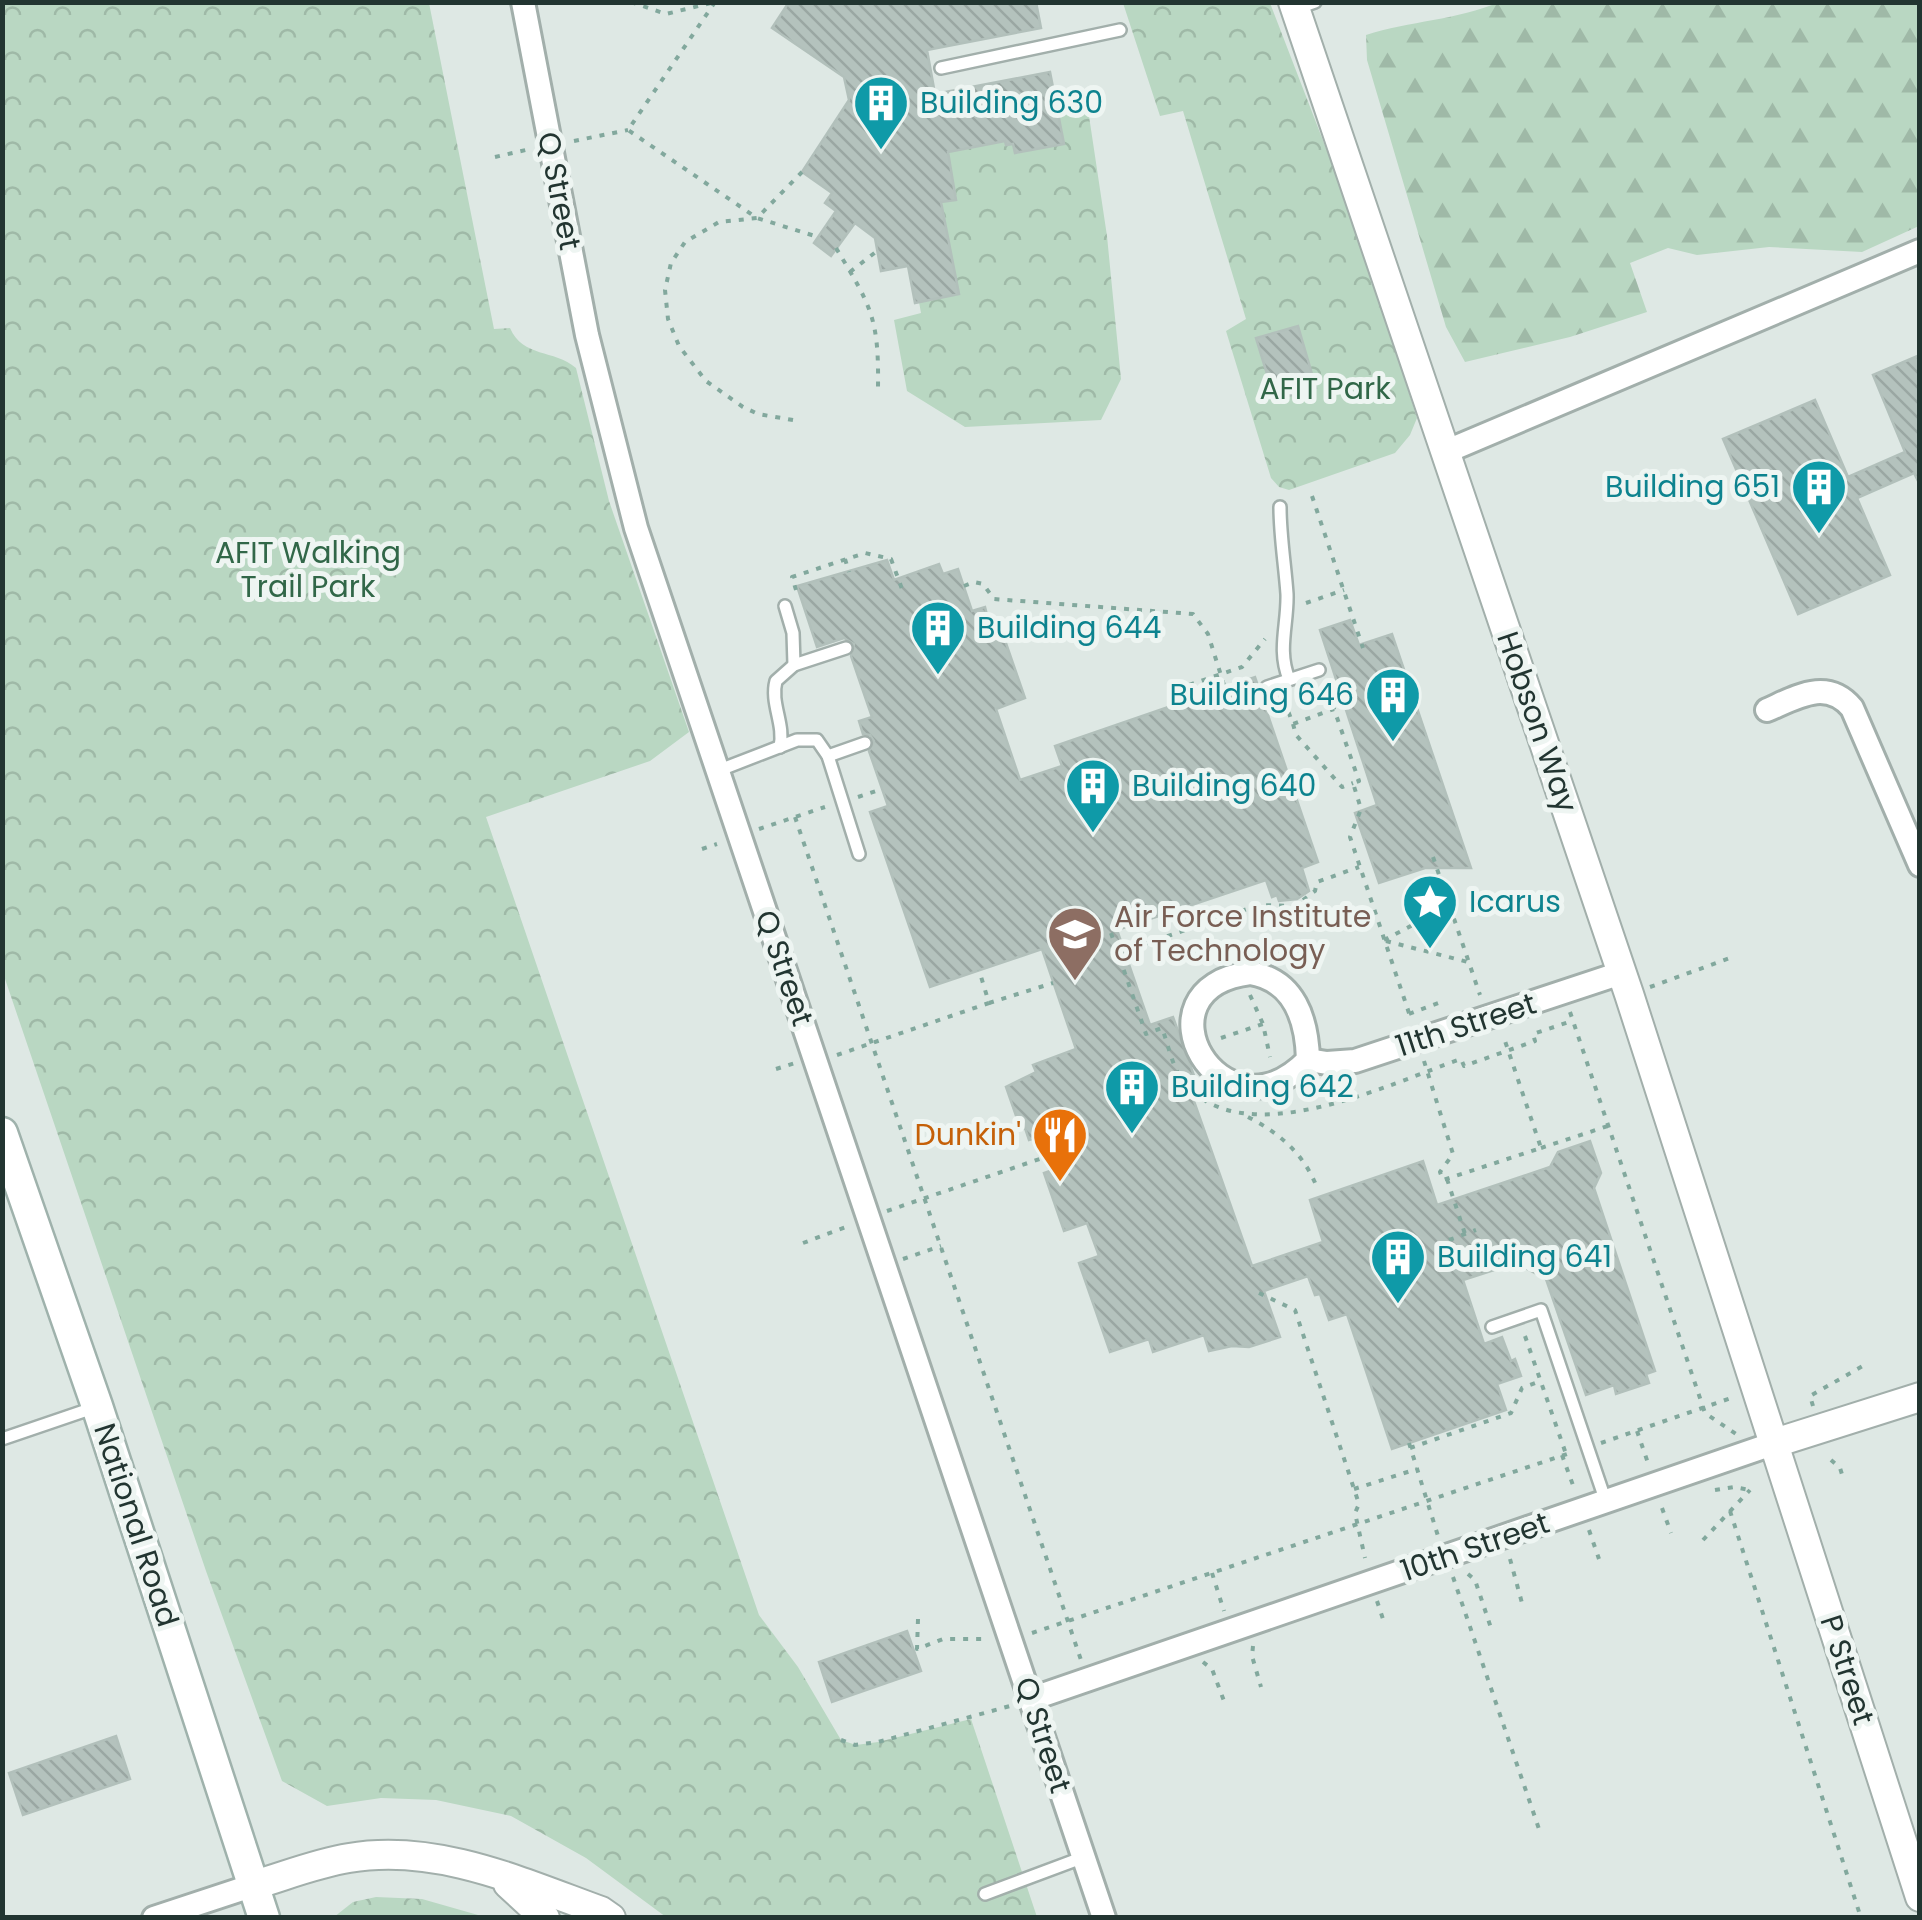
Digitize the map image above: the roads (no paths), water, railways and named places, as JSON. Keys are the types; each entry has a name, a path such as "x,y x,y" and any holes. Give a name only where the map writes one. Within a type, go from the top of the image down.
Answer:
{"main road":[{"name":"National Road","path":"2,1133 97,1406 264,1918"}],"street":[{"name":"Q Street","path":"523,2 601,398 636,528 1104,1918"},
{"name":"Hobson Way","path":"1301,5 1446,452 1632,981 1775,1444"},
{"path":"1446,452 1920,250"},
{"path":"1767,710 1813,691 1825,690 1845,699 1920,865"},
{"path":"1250,973 1265,976 1280,984 1299,1008 1308,1042 1308,1060 1287,1078 1246,1085 1218,1076 1195,1047 1192,1021 1204,998 1224,980 1250,973"},
{"name":"11th Street","path":"1308,1060 1327,1064 1355,1061 1492,1018 1632,981"},
{"name":"10th Street","path":"1031,1699 1920,1397"},
{"name":"P Street","path":"1775,1444 1920,1897"},
{"path":"154,1918 333,1861 368,1855 437,1858 496,1872 601,1910 611,1918"},
{"path":"496,1872 545,1918"}],"lane":[{"path":"941,68 1120,30"},
{"path":"1280,507 1286,610 1283,665 1278,683 1319,670"},
{"path":"785,606 791,622 794,665"},
{"path":"791,622 807,616"},
{"path":"780,747 783,734 774,688 779,676 794,665 846,648"},
{"path":"717,771 810,738 825,748 859,854"},
{"path":"828,756 865,744"},
{"path":"1492,1327 1542,1310 1606,1502"},
{"path":"2,1440 97,1406"},
{"path":"984,1894 1084,1858"}],"place":[{"name":"Building 630","path":"881,152"},
{"name":"Building 651","path":"1819,536"},
{"name":"Building 644","path":"938,677"},
{"name":"Building 646","path":"1393,744"},
{"name":"Building 640","path":"1093,835"},
{"name":"Icarus","path":"1430,951"},
{"name":"Air Force Institute of Technology","path":"1075,983"},
{"name":"Building 642","path":"1132,1136"},
{"name":"Dunkin'","path":"1060,1184"},
{"name":"Building 641","path":"1398,1306"}],"park label":[{"name":"AFIT Park","path":"1325,389"},
{"name":"AFIT Walking Trail Park","path":"308,570"}]}
